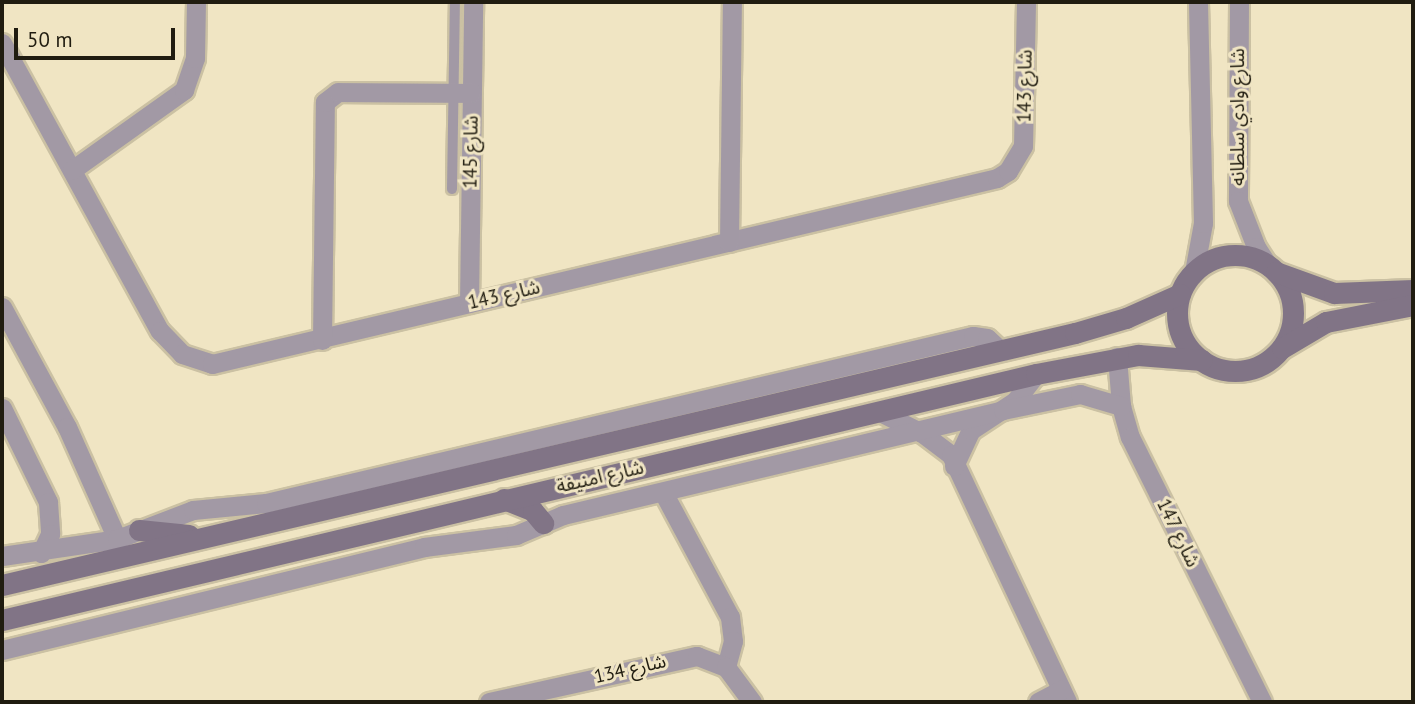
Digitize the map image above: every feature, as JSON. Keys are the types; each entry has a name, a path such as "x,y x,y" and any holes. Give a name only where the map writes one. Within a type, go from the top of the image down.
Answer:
{"street":[{"path":"72,170 184,90 195,58 197,2"},
{"name":"شارع 145","path":"469,303 462,93 473,2"},
{"path":"729,242 732,2"},
{"name":"شارع 143","path":"2,43 160,331 182,354 204,362 230,363 469,303 983,182 1008,171 1023,146 1026,2"},
{"name":"شارع وادي سلطانه","path":"1194,272 1203,223 1198,2"},
{"name":"شارع وادي سلطانه","path":"1239,2 1238,201 1255,247 1272,269"},
{"path":"322,340 325,102 338,92 462,93"},
{"path":"1413,290 1334,293 1272,269 1253,258 1228,256 1194,272 1180,294 1180,331 1202,360 1241,370 1267,361 1326,322 1413,305"},
{"path":"1272,269 1288,292 1292,317 1277,352"},
{"name":"شارع امنيفة","path":"2,585 1101,327 1180,294"},
{"path":"2,307 72,436 117,539"},
{"path":"2,556 41,553 117,539 193,510 266,503 973,336 987,338 1000,350"},
{"name":"شارع امنيفة","path":"2,620 1036,374 1117,357 1165,355 1202,360"},
{"name":"شارع 147","path":"1117,357 1121,406 1130,437 1262,702"},
{"path":"954,466 971,430 1003,410 1036,374"},
{"path":"2,650 424,547 516,535 543,523 663,492 922,433 1003,410 1080,394 1121,406"},
{"path":"2,408 40,480 51,512 51,534 41,553"},
{"path":"878,411 922,433 951,455 1064,696 1038,702"},
{"path":"663,492 730,617 733,641 726,667 752,702"},
{"path":"503,499 533,511 543,523"},
{"path":"139,530 208,537"},
{"name":"شارع 134","path":"489,702 686,656 707,658 726,667"}],"lane":[{"path":"452,189 462,93 455,2"}]}
